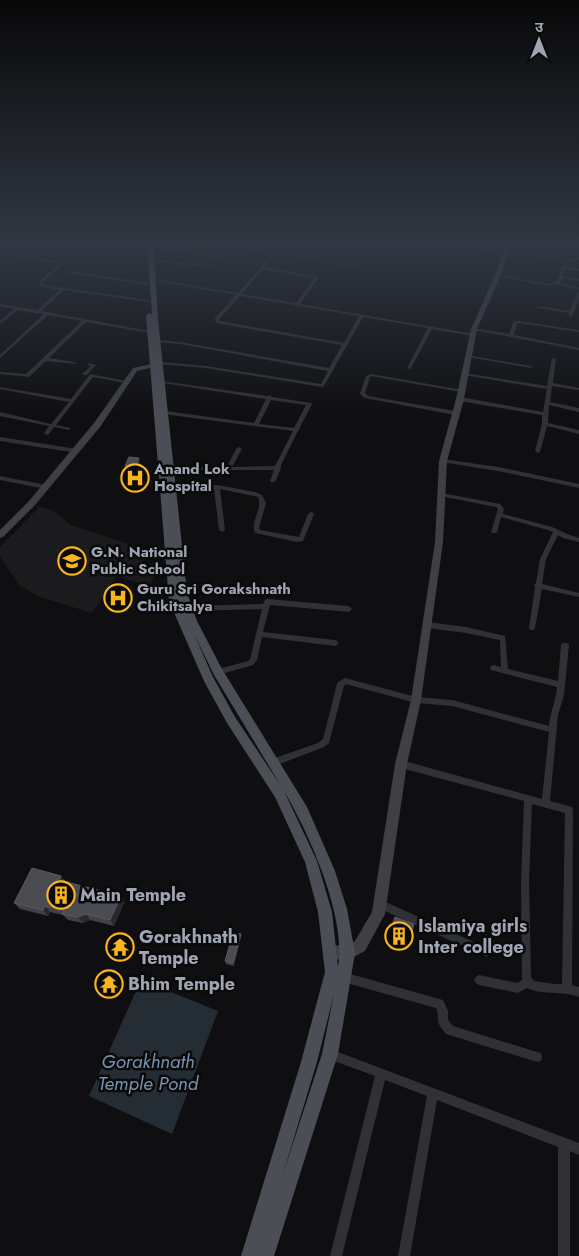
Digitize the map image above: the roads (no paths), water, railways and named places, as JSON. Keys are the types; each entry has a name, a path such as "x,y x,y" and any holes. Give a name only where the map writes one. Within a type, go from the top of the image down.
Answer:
{"main road":[{"path":"152,300 182,593 218,672 272,764 303,811 318,842 340,909 348,953 330,1054 265,1256"},
{"path":"149,301 149,332 174,601 208,678 231,720 279,793 311,860 325,912 330,952 332,972 308,1062 250,1256"}],"street":[{"path":"37,312 51,300"},
{"path":"139,300 149,301"},
{"path":"234,300 218,318 218,322 344,344"},
{"path":"268,300 430,328 511,336 579,349"},
{"path":"296,305 300,300"},
{"path":"330,952 348,953 360,946 378,914 401,764 416,700 440,542 443,461 474,332 488,300"},
{"path":"538,307 570,314 576,300"},
{"path":"1,306 149,332"},
{"path":"0,322 17,308"},
{"path":"0,356 46,315"},
{"path":"160,363 206,367 320,386 325,385 344,344 361,316"},
{"path":"0,373 27,376 86,320"},
{"path":"511,336 515,323 519,322 579,331"},
{"path":"409,368 430,328"},
{"path":"158,342 180,343 331,370"},
{"path":"468,356 532,367"},
{"path":"45,359 74,363"},
{"path":"538,451 546,424 545,414 554,359"},
{"path":"85,374 94,365 90,364"},
{"path":"0,535 77,451 97,426 136,368 152,366"},
{"path":"79,373 126,382"},
{"path":"464,374 579,389"},
{"path":"455,413 364,396 362,394 368,376 374,375 545,414"},
{"path":"47,433 92,376"},
{"path":"162,382 309,404 273,481"},
{"path":"0,388 72,401"},
{"path":"257,423 270,397"},
{"path":"547,403 579,410"},
{"path":"165,412 257,423 297,430"},
{"path":"0,414 68,429"},
{"path":"546,424 579,432"},
{"path":"0,439 77,451"},
{"path":"229,468 239,449"},
{"path":"443,461 498,469 579,486"},
{"path":"169,469 278,468"},
{"path":"0,478 46,487"},
{"path":"171,489 217,487 260,496 263,503 256,528 260,533 299,540 310,514"},
{"path":"217,487 222,530"},
{"path":"442,494 495,504 500,507 500,515 494,532"},
{"path":"500,515 579,540"},
{"path":"532,628 537,585 543,559 556,532"},
{"path":"537,585 579,595"},
{"path":"188,608 265,606 271,601 349,609"},
{"path":"218,672 250,664 256,654 265,606"},
{"path":"427,625 466,630 503,638 505,671"},
{"path":"260,634 335,643"},
{"path":"546,804 552,730 561,685 565,645"},
{"path":"494,668 561,685"},
{"path":"272,764 321,745 326,740 341,684 345,681 416,700 452,703 552,730"},
{"path":"401,764 569,810 567,989"},
{"path":"527,982 525,881 528,799"},
{"path":"379,904 486,952"},
{"path":"343,977 439,1004 443,1011 443,1022 450,1030 537,1058"},
{"path":"479,980 518,988 527,982 554,989 567,989 579,992"},
{"path":"330,1054 579,1149"},
{"path":"336,1256 381,1073"},
{"path":"404,1256 433,1094"},
{"path":"564,1143 564,1256"}],"water":[{"name":"Gorakhnath Temple Pond","path":"141,980 218,1011 172,1134 89,1096"}],"place":[{"name":"Anand Lok Hospital","path":"135,478"},
{"name":"G.N. National Public School","path":"72,561"},
{"name":"Guru Sri Gorakshnath Chikitsalya","path":"118,598"},
{"name":"Main Temple","path":"61,895"},
{"name":"Islamiya girls Inter college","path":"399,936"},
{"name":"Gorakhnath Temple","path":"120,947"},
{"name":"Bhim Temple","path":"109,984"}]}
